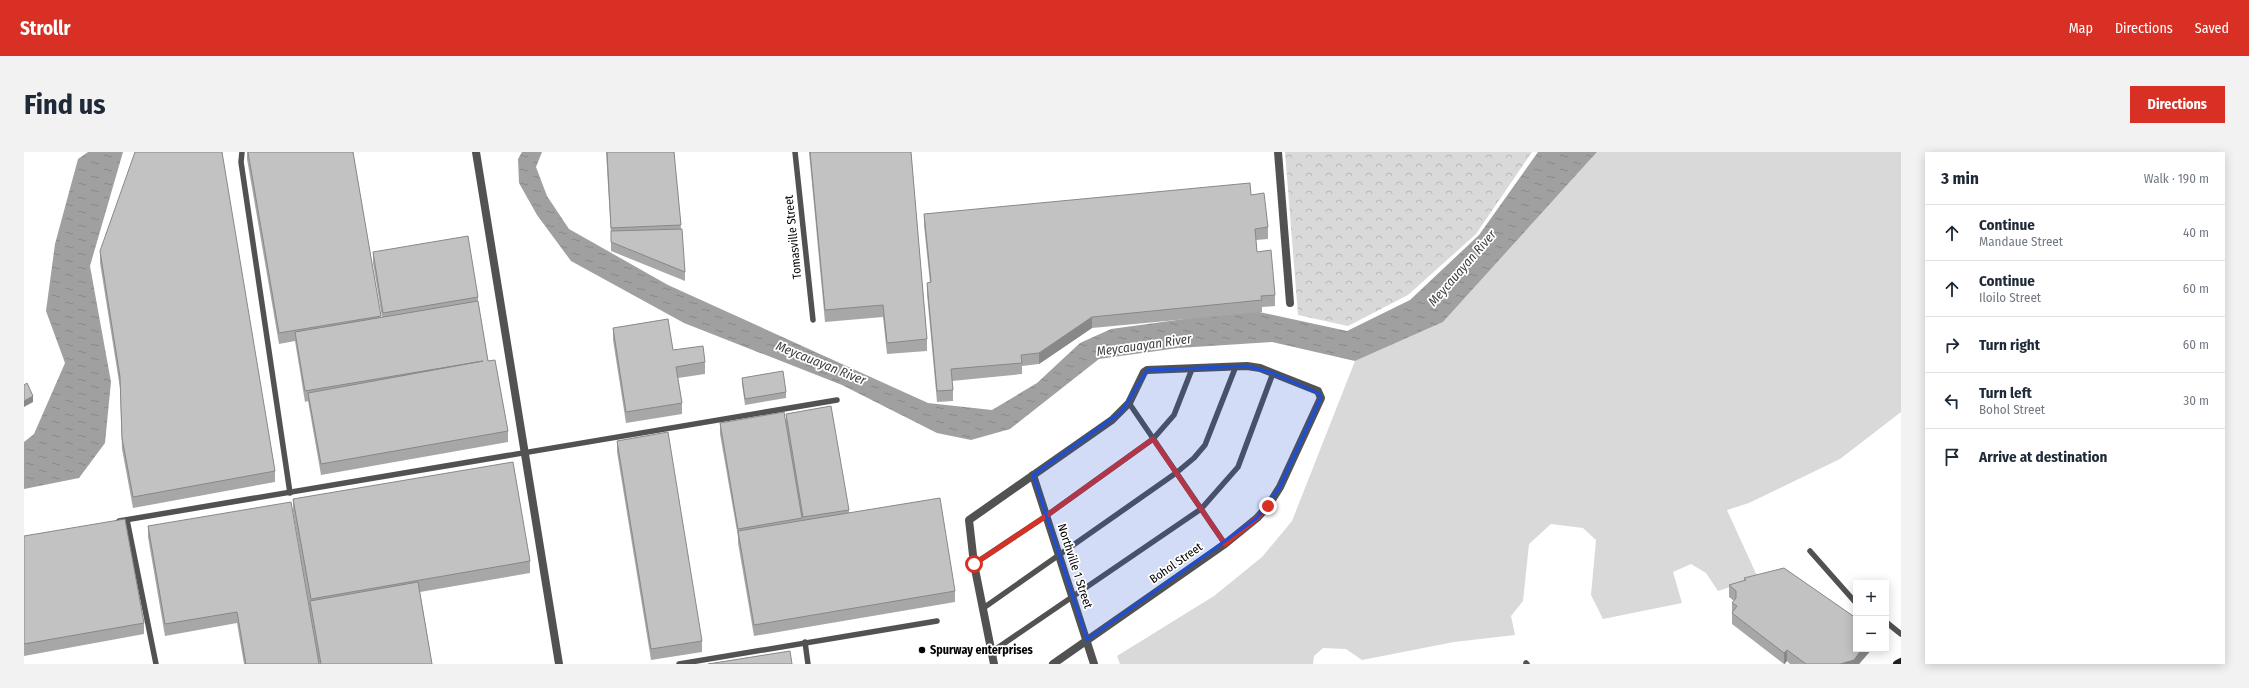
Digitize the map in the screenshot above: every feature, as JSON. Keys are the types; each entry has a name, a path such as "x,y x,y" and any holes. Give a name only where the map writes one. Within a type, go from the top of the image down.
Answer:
{"main road":[{"path":"1897,664 1901,662"}],"street":[{"path":"476,152 559,664"},
{"path":"1278,152 1290,303"},
{"path":"994,664 990,653 974,564 969,520 1101,428 1129,403 1142,375 1147,370 1236,366 1260,368 1273,373"},
{"name":"Bohol Street","path":"1053,664 1225,544 1257,518 1268,506 1280,487 1321,398 1318,391 1273,373"},
{"name":"Northville 1 Street","path":"1033,475 1094,664"}],"lane":[{"path":"242,152 241,162 290,493"},
{"name":"Tomasville Street","path":"796,152 813,320"},
{"path":"982,609 1176,473 1194,458 1205,445 1236,366"},
{"path":"974,564 1046,516 1153,439 1174,415 1192,369"},
{"path":"990,653 1073,598 1201,509 1238,466 1273,373"},
{"path":"113,522 837,400"},
{"path":"1129,403 1225,544"},
{"path":"127,520 156,664"},
{"path":"1810,551 1853,600"},
{"path":"680,664 936,621"},
{"path":"1889,624 1901,634"},
{"path":"805,642 808,664"}],"highlighted area":[{"path":"1247,366 1273,373 1320,394 1321,398 1280,487 1257,518 1087,640 1033,475 1121,412 1147,370"}],"green space":[{"path":"1285,152 1532,152 1476,234 1408,295 1348,326 1298,315"},
{"path":"1597,152 1901,152 1901,412 1840,459 1749,503 1727,510 1758,578 1718,591 1706,573 1691,564 1673,572 1682,603 1603,619 1591,595 1596,540 1583,528 1551,524 1529,544 1523,601 1511,616 1515,635 1454,642 1362,660 1346,649 1323,648 1314,656 1313,664 1120,664 1117,656 1214,596 1262,557 1292,521 1355,361 1443,322"}],"water":[{"path":"88,152 123,152 90,266 111,382 105,443 79,478 24,489 24,442 34,434 65,363 46,311 55,244 78,159"},
{"name":"Meycauayan River","path":"522,152 542,152 536,167 547,196 569,229 668,285 928,403 992,410 1037,383 1080,343 1111,329 1250,310 1347,331 1410,300 1479,235 1538,152 1597,152 1443,322 1355,361 1272,342 1178,348 1099,359 1010,429 971,440 937,433 842,385 684,323 571,261 537,215 519,183 518,159"}],"building":[{"path":"135,152 222,152 275,471 133,497 122,438 120,377 100,251"},
{"path":"248,152 353,152 381,316 279,333"},
{"path":"607,152 674,152 681,225 611,228"},
{"path":"810,152 911,152 927,339 887,343 883,305 825,310"},
{"path":"1250,183 1251,195 1264,193 1268,227 1255,229 1257,252 1271,250 1275,295 1261,296 1262,300 1092,317 1039,353 1021,355 1022,363 951,369 953,390 937,391 927,283 931,282 924,214"},
{"path":"682,229 685,272 611,242 611,231"},
{"path":"468,236 478,297 383,313 373,252"},
{"path":"478,301 488,361 495,360 508,431 321,464 308,393 483,361 305,391 295,332"},
{"path":"668,319 673,350 703,346 705,362 676,367 682,403 626,412 613,328"},
{"path":"783,371 786,392 745,399 742,378"},
{"path":"27,383 33,396 24,401 24,385"},
{"path":"831,406 849,510 803,517 786,414"},
{"path":"784,412 802,518 738,529 720,423"},
{"path":"668,432 702,641 651,649 617,441"},
{"path":"513,462 530,561 311,599 293,499"},
{"path":"940,498 955,591 754,625 738,531"},
{"path":"291,502 319,664 246,664 237,612 165,624 148,526"},
{"path":"125,519 144,623 24,644 24,536"},
{"path":"1784,568 1853,616 1853,652 1860,652 1854,660 1840,664 1806,664 1787,650 1784,653 1732,613 1737,606 1732,603 1736,598 1736,591 1729,585 1746,580 1744,578"},
{"path":"418,582 432,664 321,664 310,601"},
{"path":"790,651 792,664 708,664"}],"place":[{"name":"Spurway enterprises","path":"922,650"}],"route":[{"path":"974,564 1046,516 1153,439 1225,544 1257,518 1268,506"}]}
